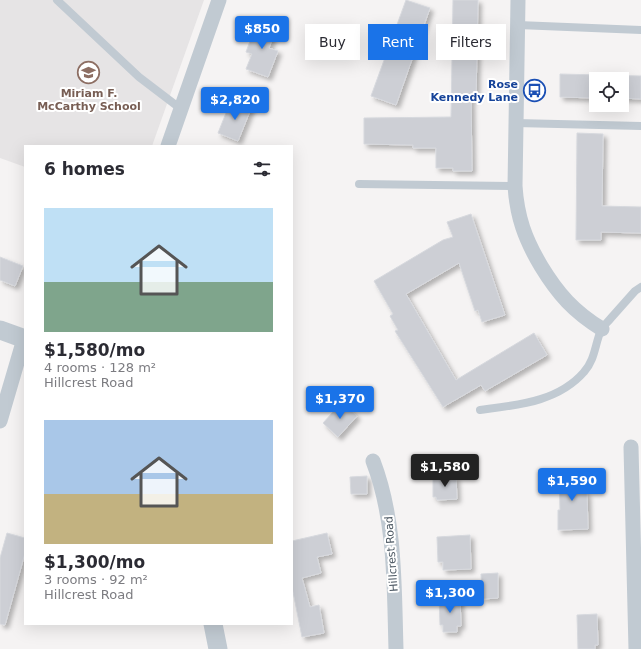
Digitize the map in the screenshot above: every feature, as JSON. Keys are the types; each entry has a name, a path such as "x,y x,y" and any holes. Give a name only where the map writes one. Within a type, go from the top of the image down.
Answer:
{"street":[{"path":"168,145 220,0"},
{"path":"518,0 515,186 516,205 520,221 525,236 535,256 561,295 586,319 602,329"},
{"path":"0,330 24,339"},
{"path":"0,421 24,342"},
{"path":"630,447 636,649"},
{"name":"Hillcrest Road","path":"373,461 383,491 390,528 396,649"},
{"path":"213,625 218,649"}],"lane":[{"path":"57,0 139,77 181,109"},
{"path":"518,25 641,30"},
{"path":"516,123 641,126"},
{"path":"359,184 515,186"},
{"path":"480,410 539,401 572,383 585,372 593,358 602,329 635,291 641,287"}],"shaded area":[{"name":"Miriam F. McCarthy School","path":"0,0 204,0 152,145 24,145 24,167 0,158"}],"building":[{"path":"406,0 430,8 424,24 397,24"},
{"path":"453,0 478,0 478,24 453,24"},
{"path":"257,22 276,28 269,48 278,51 268,77 246,69 252,54 246,52"},
{"path":"384,60 412,60 396,105 371,96"},
{"path":"452,60 477,60 476,98 471,98 472,171 453,171 453,168 436,168 436,148 413,148 413,145 364,144 364,118 451,117"},
{"path":"560,74 589,75 589,98 560,97"},
{"path":"629,76 641,76 641,99 629,98"},
{"path":"238,100 252,106 238,141 218,133 228,108 233,110"},
{"path":"577,133 603,134 602,206 641,207 641,233 601,232 601,240 576,240"},
{"path":"471,214 505,315 482,322 478,310 475,311 459,263 406,294 456,380 534,333 547,355 485,391 481,385 443,407 395,331 398,330 390,316 393,314 374,281 443,240 453,237 447,222"},
{"path":"0,257 23,266 15,286 0,280"},
{"path":"342,402 357,416 338,437 323,423"},
{"path":"582,470 583,493 587,493 588,529 558,530 558,510 560,510 559,471"},
{"path":"367,476 367,494 351,494 350,477"},
{"path":"456,477 457,499 437,500 436,497 433,497 433,478"},
{"path":"7,533 24,538 24,557 5,625 0,624 0,558"},
{"path":"327,533 332,554 317,557 321,573 302,578 310,607 319,605 324,633 302,637 293,592 293,541"},
{"path":"470,535 471,569 443,570 443,562 438,562 437,537"},
{"path":"498,573 498,598 482,599 481,574"},
{"path":"439,597 460,597 461,626 457,626 457,632 443,632 443,625 440,625"},
{"path":"597,614 598,645 595,645 595,649 578,649 577,615"}],"place":[{"name":"Miriam F. McCarthy School","path":"89,73"},
{"name":"Rose Kennedy Lane","path":"534,90"}]}
